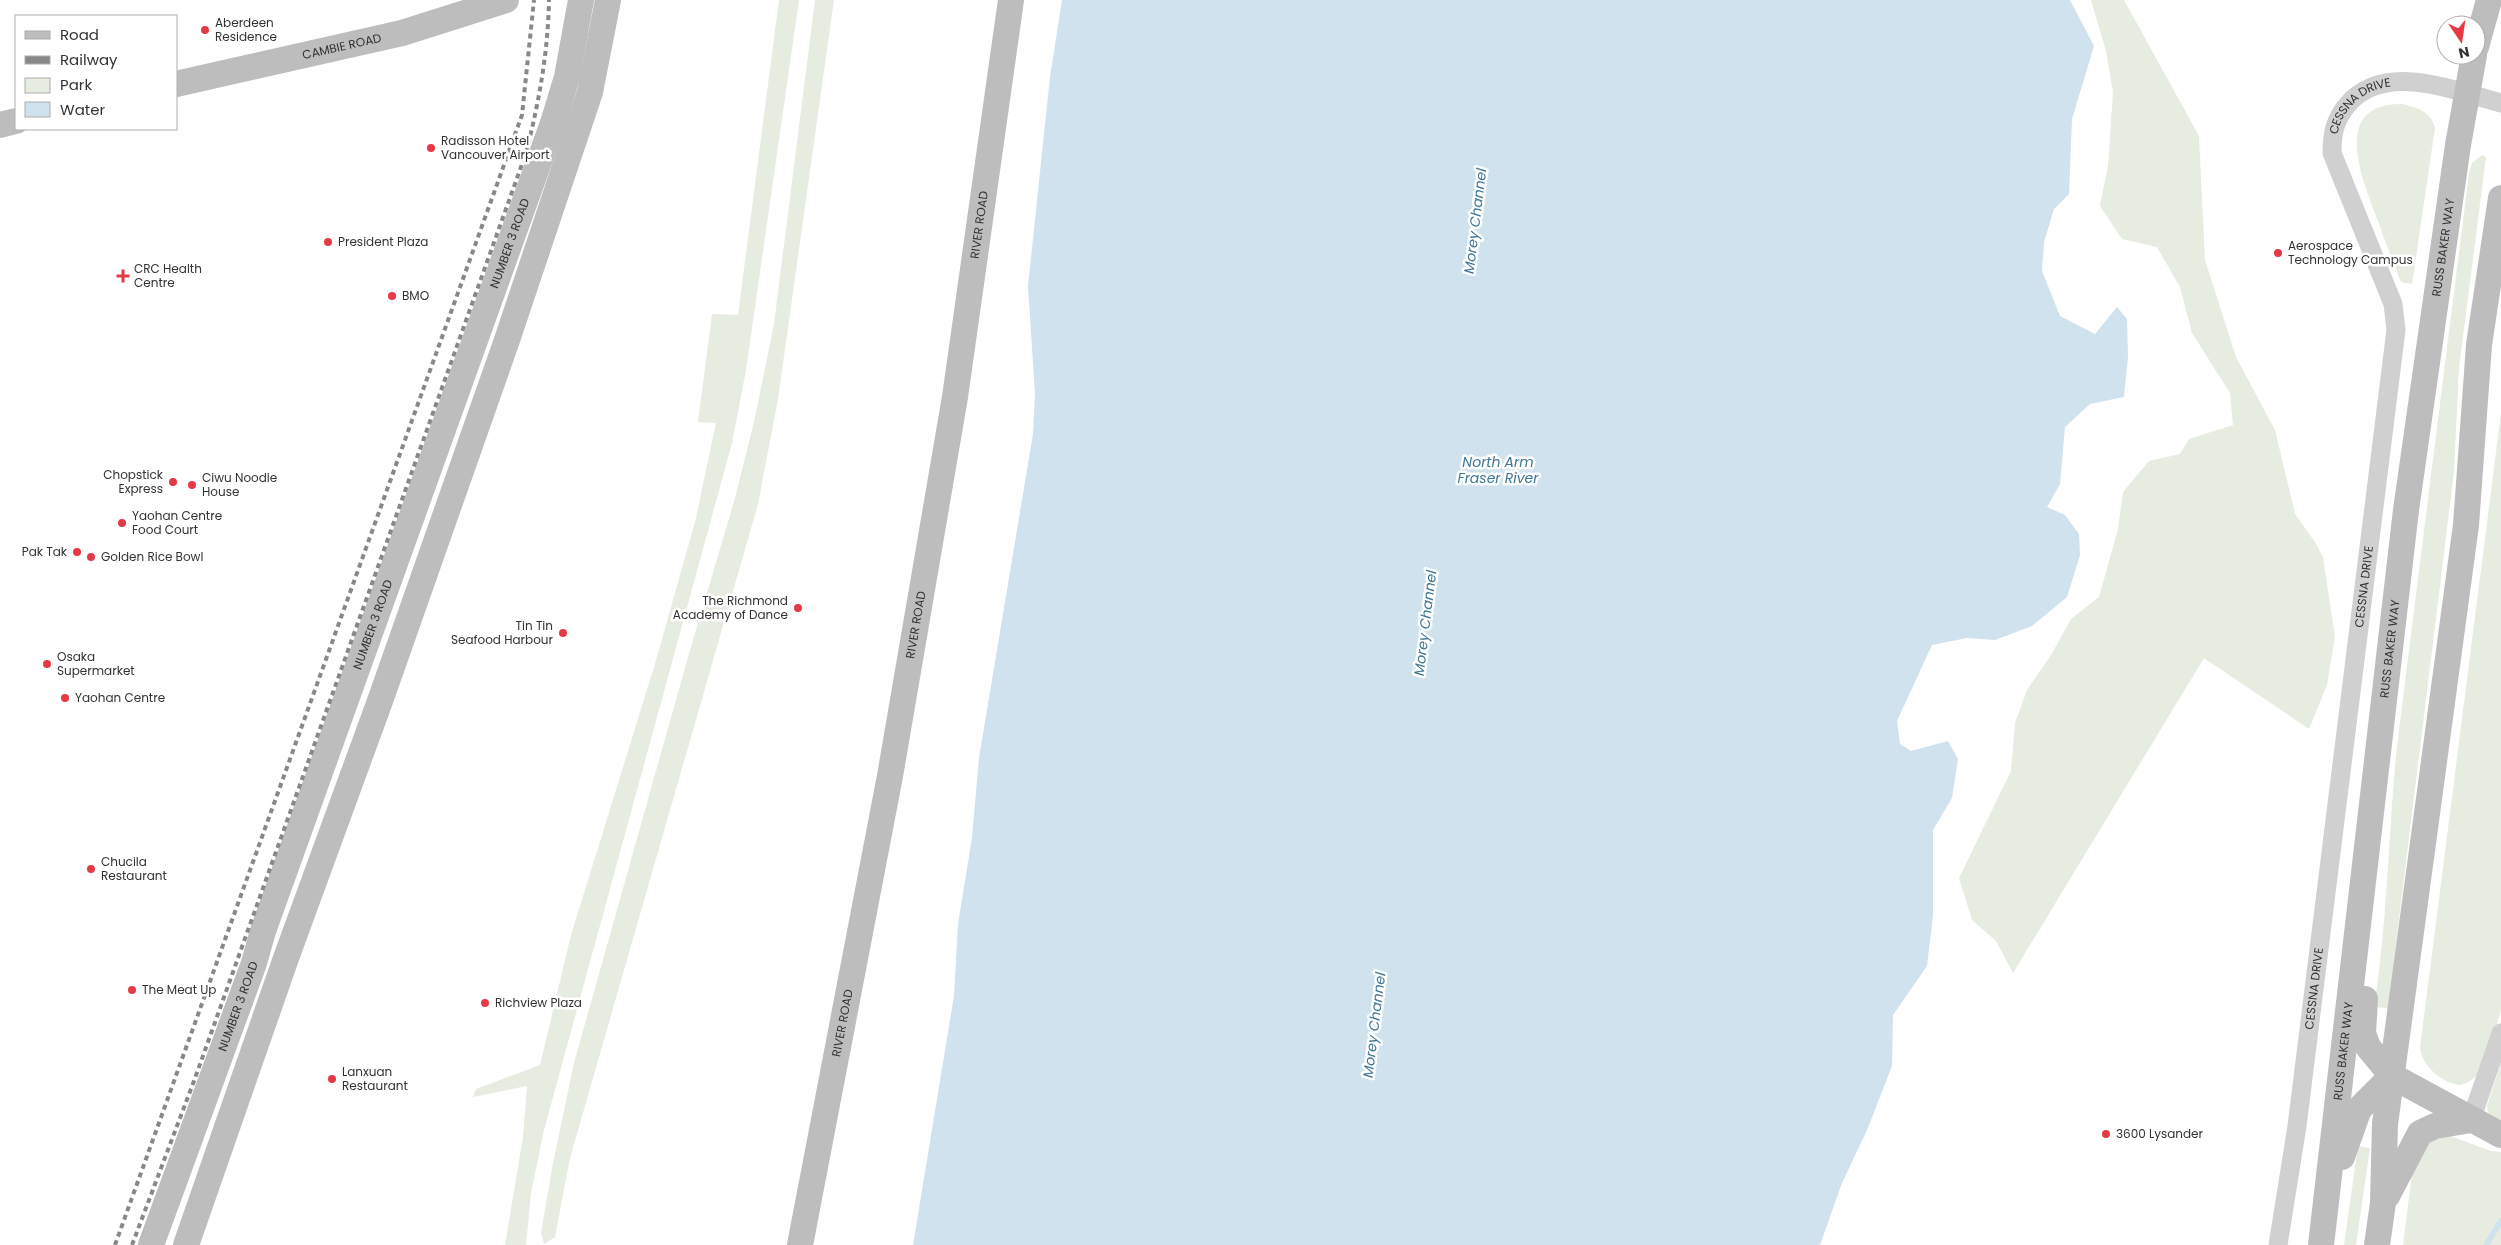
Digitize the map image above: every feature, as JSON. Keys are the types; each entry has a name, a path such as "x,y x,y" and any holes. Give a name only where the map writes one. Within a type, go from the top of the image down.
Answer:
{"main road":[{"name":"CAMBIE ROAD","path":"178,84 402,32 506,0"},
{"name":"NUMBER 3 ROAD","path":"152,1245 254,963 263,931 361,655 553,123 567,76 581,0"},
{"path":"186,1245 286,958 393,665 507,340 590,92 608,0"},
{"name":"RIVER ROAD","path":"800,1245 890,776 945,455 1011,0"},
{"path":"2485,15 2489,0"},
{"name":"RUSS BAKER WAY","path":"2321,1245 2346,1022 2375,797 2406,510 2472,65"},
{"path":"0,125 15,121"},
{"path":"2377,1245 2383,1203 2385,1124 2466,525 2480,345 2501,198"},
{"path":"361,655 393,665"},
{"path":"2375,797 2380,857 2363,1016 2363,1032 2368,1047 2392,1076 2501,1135"},
{"path":"254,963 286,958"},
{"path":"2329,1186 2360,1109 2392,1076"},
{"path":"2383,1203 2420,1133 2435,1126 2471,1120"}],"street":[{"name":"CESSNA DRIVE","path":"2278,1245 2297,1126 2396,330 2393,304 2332,153 2332,133 2340,113 2355,96 2374,85 2400,81 2431,85 2501,104"},
{"path":"2471,1120 2501,1033"}],"green space":[{"path":"779,0 799,0 746,370 732,443 544,1130 531,1193 526,1245 505,1245 523,1137 527,1086 473,1097 476,1089 540,1065 571,935 655,664 695,522 716,423 698,422 712,314 738,315"},
{"path":"815,0 834,0 778,399 758,504 570,1158 555,1237 544,1244 541,1233 553,1163 574,1063 686,664 735,498 754,422 774,324"},
{"path":"2091,0 2124,0 2199,136 2205,260 2236,357 2275,430 2295,514 2323,557 2335,637 2327,685 2309,729 2204,658 2013,973 1996,941 1972,920 1959,878 2011,771 2015,723 2027,690 2051,655 2071,619 2099,597 2118,529 2123,492 2149,461 2180,454 2189,439 2233,425 2230,393 2192,333 2180,287 2157,247 2122,239 2100,206 2108,166 2113,92 2106,51"},
{"path":"2402,104 2423,111 2431,118 2435,128 2412,284 2401,282 2365,186 2357,148 2358,130 2365,116 2379,107"},
{"path":"2482,155 2486,157 2459,368 2454,472 2388,1008 2374,1007 2385,909 2397,746 2469,173 2472,163"},
{"path":"2501,413 2501,1010 2484,1065 2470,1081 2460,1085 2446,1081 2434,1072 2425,1061 2420,1048"},
{"path":"2501,1063 2501,1128 2491,1123 2487,1106"},
{"path":"2448,1135 2491,1151 2501,1152 2501,1245 2403,1245 2413,1165 2426,1144"},
{"path":"2358,1146 2370,1148 2356,1245 2344,1245"}],"water":[{"name":"North Arm Fraser River","path":"1062,0 2070,0 2094,46 2072,119 2069,194 2054,209 2044,242 2042,271 2060,316 2095,334 2117,307 2127,319 2128,357 2124,397 2090,404 2065,427 2060,484 2047,507 2065,515 2079,534 2080,555 2067,597 2032,626 1995,640 1967,638 1932,645 1897,721 1900,744 1911,751 1948,741 1958,759 1952,798 1933,830 1933,916 1927,966 1893,1015 1892,1066 1867,1130 1842,1183 1820,1245 913,1245 954,996 958,924 972,838 979,758 1033,434 1035,394 1028,286 1050,77"}],"waterway":[{"path":"2486,1245 2501,1221"}],"railway":[{"path":"115,1245 522,115 534,0"},
{"path":"132,1245 194,1081 526,153 542,77 547,39 549,0"}],"place":[{"name":"Aberdeen Residence","path":"205,30"},
{"name":"Radisson Hotel Vancouver Airport","path":"431,148"},
{"name":"President Plaza","path":"328,242"},
{"name":"Aerospace Technology Campus","path":"2278,253"},
{"name":"CRC Health Centre","path":"123,276"},
{"name":"BMO","path":"392,296"},
{"name":"Chopstick Express","path":"173,482"},
{"name":"Ciwu Noodle House","path":"192,485"},
{"name":"Yaohan Centre Food Court","path":"122,523"},
{"name":"Pak Tak","path":"77,552"},
{"name":"Golden Rice Bowl","path":"91,557"},
{"name":"The Richmond Academy of Dance","path":"798,608"},
{"name":"Tin Tin Seafood Harbour","path":"563,633"},
{"name":"Osaka Supermarket","path":"47,664"},
{"name":"Yaohan Centre","path":"65,698"},
{"name":"Chucila Restaurant","path":"91,869"},
{"name":"The Meat Up","path":"132,990"},
{"name":"Richview Plaza","path":"485,1003"},
{"name":"Lanxuan Restaurant","path":"332,1079"},
{"name":"3600 Lysander","path":"2106,1134"}],"water label":[{"name":"Morey Channel","path":"1475,221"},
{"name":"Morey Channel","path":"1425,623"},
{"name":"Morey Channel","path":"1374,1025"}]}
